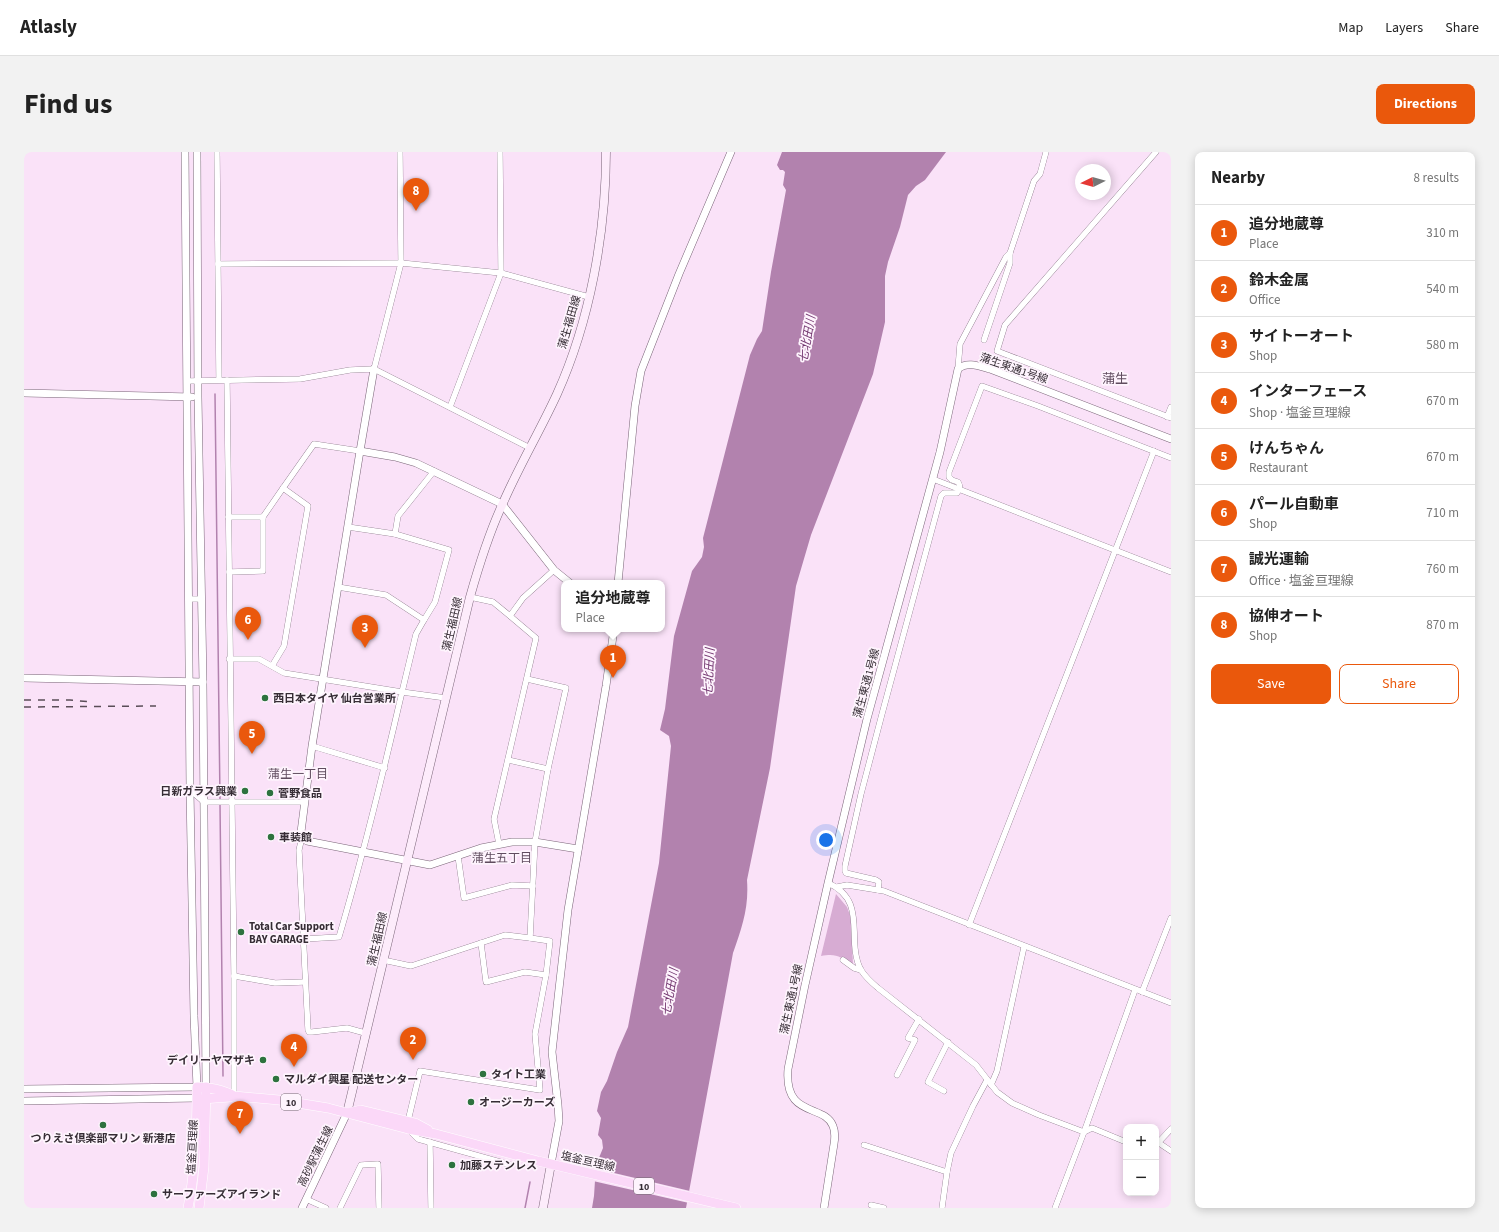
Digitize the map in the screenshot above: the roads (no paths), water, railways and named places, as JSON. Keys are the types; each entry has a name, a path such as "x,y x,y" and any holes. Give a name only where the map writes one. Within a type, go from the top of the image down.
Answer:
{"main road":[{"name":"蒲生福田線","path":"347,1113 406,861 470,597 482,554 502,504 557,393 575,346 588,297 601,232 606,152"},
{"name":"塩釜亘理線","path":"199,1208 204,1167 201,1087 218,1094 278,1100 328,1108 408,1125"},
{"name":"10","path":"201,1098 218,1094"},
{"name":"塩釜亘理線","path":"188,1208 201,1098"},
{"name":"塩釜亘理線","path":"347,1113 361,1110 394,1118 397,1121 408,1124 433,1138 732,1207"},
{"path":"543,1208 554,1165"}],"street":[{"path":"185,152 188,381 190,790 194,1016 201,1087"},
{"path":"197,152 198,397 204,802 201,1087"},
{"path":"217,152 219,380"},
{"path":"366,1033 347,1028 312,1032 308,1031 299,850 302,837 301,832 312,746 374,369 401,262 400,152"},
{"path":"450,407 501,273 500,152"},
{"path":"618,580 635,406 642,371 679,274 731,152"},
{"path":"984,340 1010,263 1010,253 1034,181 1040,174 1046,152"},
{"path":"1156,152 1005,325 997,351 1169,417 1171,407"},
{"path":"958,369 960,344 1006,257 1010,253"},
{"path":"218,264 401,262 501,273 588,297"},
{"name":"蒲生東通1号線","path":"824,1208 835,1135 833,1124 826,1116 806,1109 796,1102 790,1092 787,1081 805,985 867,719 940,452 958,369 961,366 971,364 990,369 1171,439"},
{"path":"188,381 300,379 350,370 374,369 530,448"},
{"path":"227,380 229,802 234,976 231,1095"},
{"path":"960,489 958,482 949,477 949,472 982,386 1171,458"},
{"path":"24,393 198,397"},
{"path":"229,572 263,571 263,517 314,444 395,457 434,471 502,504 554,570 566,580"},
{"path":"969,925 1154,451"},
{"path":"395,534 398,516 434,471"},
{"path":"932,479 1171,572"},
{"path":"272,666 284,646 308,506 283,488"},
{"path":"878,890 879,882 846,873 844,866 861,794 941,496 944,493 957,493 960,489"},
{"path":"228,517 263,517"},
{"path":"304,939 339,937 385,768 416,634 435,602 449,550 395,534 348,527"},
{"path":"510,616 523,598 554,570"},
{"path":"338,587 386,595 424,620"},
{"path":"470,597 493,602 536,638 494,818 499,844"},
{"path":"188,599 202,599"},
{"path":"554,1165 559,1113 552,1045 568,910 606,686 614,632"},
{"path":"229,659 259,659 284,673 446,698"},
{"path":"24,678 203,682"},
{"path":"527,679 566,688 548,769 535,842 530,938"},
{"path":"312,746 385,768"},
{"path":"508,760 548,769"},
{"path":"190,790 204,802 305,802"},
{"path":"302,837 307,841 430,865 499,844 535,842 578,849"},
{"path":"458,856 464,898 512,886 533,886"},
{"path":"828,883 837,887 843,892 850,903 854,914 856,948 861,970 866,977 976,1065 997,1092 1012,1103 1039,1115 1084,1132 1092,1128 1123,1141"},
{"path":"837,887 847,885 878,890 1171,1004"},
{"path":"1142,992 1171,918"},
{"path":"383,960 411,966 505,935 550,941 546,975 535,1034 540,1090 420,1071 408,1125"},
{"path":"481,943 486,982 526,972 546,975"},
{"path":"991,1085 997,1071 1002,1051 1024,947"},
{"path":"842,960 854,968 861,970"},
{"path":"234,976 275,983 305,982"},
{"path":"1055,1208 1135,990"},
{"path":"897,1075 915,1040 908,1038 919,1019"},
{"path":"944,1092 928,1082 948,1042"},
{"path":"942,1208 951,1153 987,1080"},
{"path":"24,1089 201,1087"},
{"path":"24,1101 201,1098"},
{"name":"高砂駅蒲生線","path":"302,1208 347,1113"},
{"path":"1159,1142 1171,1130"},
{"path":"432,1208 433,1138 510,1165"},
{"path":"864,1145 947,1172"},
{"path":"1159,1145 1171,1151"},
{"path":"340,1208 361,1165 378,1164 379,1208"},
{"path":"306,1199 326,1208"},
{"path":"871,1205 884,1208"}],"water":[{"name":"七北田川","path":"782,152 946,152 925,180 916,186 908,195 885,276 885,322 873,374 811,535 796,586 770,768 747,880 746,909 733,953 686,1208 592,1208 596,1165 603,1148 602,1140 598,1135 601,1118 597,1111 601,1092 607,1081 628,1027 659,863 671,746 669,736 660,730 665,709 674,636 692,571 702,557 704,547 703,538 750,355 762,331 786,190 783,185 785,172 780,170 777,165"}],"waterway":[{"path":"215,394 220,800"},
{"path":"220,804 223,1076"},
{"path":"525,1208 530,1182"}],"railway":[{"path":"24,700 70,700 92,702"},
{"path":"24,707 156,706"}],"place":[{"name":"協伸オート","path":"416,211"},
{"name":"パール自動車","path":"248,640"},
{"name":"サイトーオート","path":"365,648"},
{"name":"追分地蔵尊","path":"613,678"},
{"name":"西日本タイヤ 仙台営業所","path":"265,698"},
{"name":"けんちゃん","path":"252,754"},
{"name":"日新ガラス興業","path":"245,791"},
{"name":"菅野食品","path":"270,793"},
{"name":"車装館","path":"271,837"},
{"name":"Total Car Support BAY GARAGE","path":"241,932"},
{"name":"デイリーヤマザキ","path":"263,1060"},
{"name":"鈴木金属","path":"413,1060"},
{"name":"インターフェース","path":"294,1067"},
{"name":"タイト工業","path":"483,1074"},
{"name":"マルダイ興星 配送センター","path":"276,1079"},
{"name":"オージーカーズ","path":"471,1102"},
{"name":"つりえさ倶楽部マリン 新港店","path":"103,1125"},
{"name":"誠光運輸","path":"240,1134"},
{"name":"加藤ステンレス","path":"452,1165"},
{"name":"サーファーズアイランド","path":"154,1194"}],"district":[{"name":"蒲生","path":"1115,378"},
{"name":"蒲生一丁目","path":"298,774"},
{"name":"蒲生五丁目","path":"502,858"}]}
